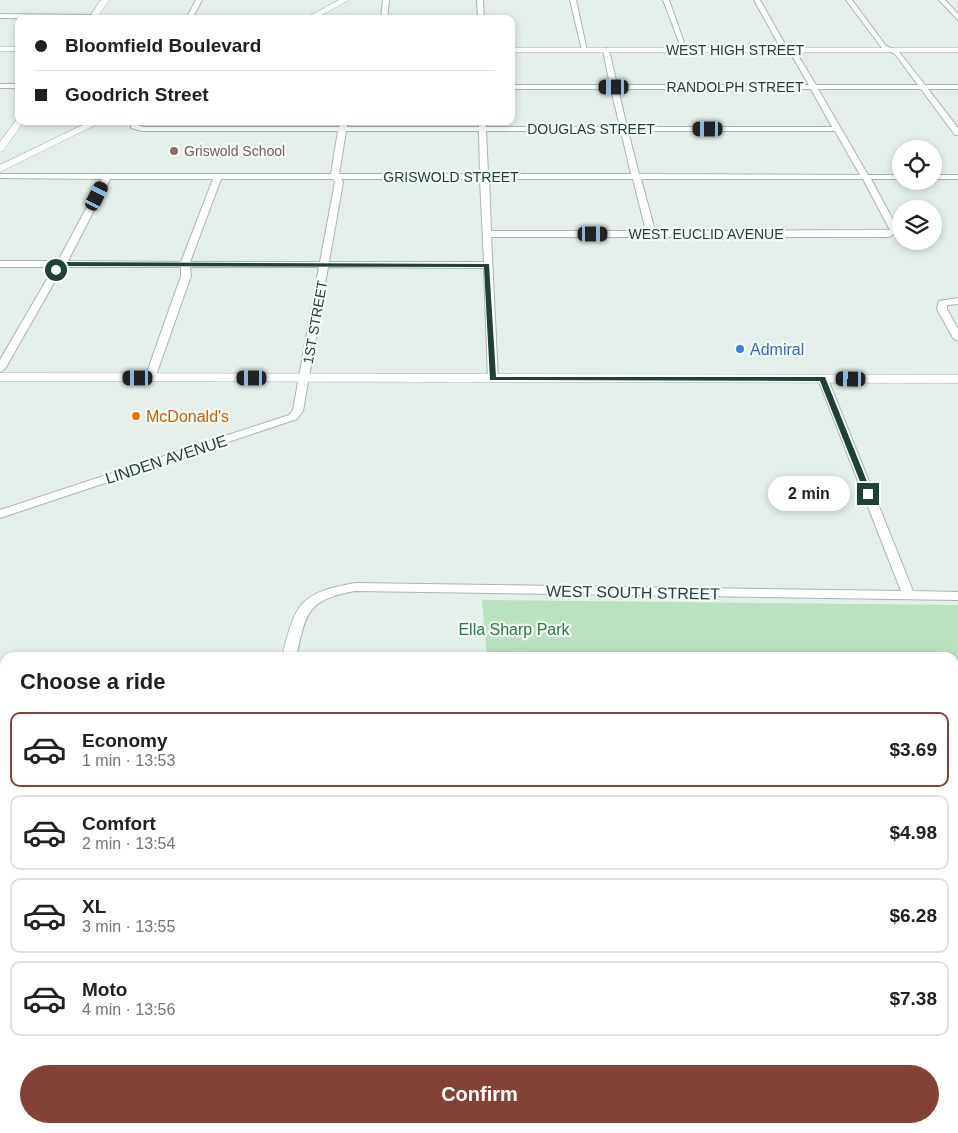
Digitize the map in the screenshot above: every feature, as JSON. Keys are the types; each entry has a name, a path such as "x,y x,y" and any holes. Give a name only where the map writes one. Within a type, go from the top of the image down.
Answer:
{"street":[{"path":"94,15 104,0"},
{"path":"191,15 199,0"},
{"path":"316,15 346,0"},
{"path":"384,15 386,0"},
{"path":"480,0 481,15"},
{"path":"573,0 585,50"},
{"path":"666,0 685,50"},
{"path":"757,0 783,47 794,53 865,177"},
{"path":"849,0 884,47 897,53 957,130"},
{"path":"942,0 958,18"},
{"path":"0,16 15,16"},
{"path":"0,49 15,49"},
{"name":"WEST HIGH STREET","path":"515,50 958,50"},
{"path":"606,50 634,173 637,178 651,234"},
{"path":"0,86 15,86"},
{"name":"RANDOLPH STREET","path":"515,87 958,87"},
{"path":"0,149 17,125"},
{"path":"0,169 91,125"},
{"name":"DOUGLAS STREET","path":"136,125 482,125 624,129 836,129"},
{"name":"1ST STREET","path":"305,378 339,182 334,172 343,125"},
{"path":"482,125 493,379"},
{"name":"GRISWOLD STREET","path":"0,176 892,177"},
{"path":"0,369 61,264 107,176"},
{"path":"150,378 186,276 185,264 218,177"},
{"name":"WEST EUCLID AVENUE","path":"486,234 889,234 895,230 871,184 865,177"},
{"path":"942,177 958,178"},
{"path":"0,264 487,265"},
{"path":"958,301 942,304 942,309 958,338"},
{"path":"0,377 958,380"},
{"name":"LINDEN AVENUE","path":"0,514 293,417 298,411 305,378"},
{"path":"823,379 909,596"},
{"name":"WEST SOUTH STREET","path":"290,652 298,620 303,609 320,595 355,587 958,596"}],"green space":[{"name":"Ella Sharp Park","path":"482,600 958,605 958,652 487,652"}],"place":[{"name":"Griswold School","path":"174,151"},
{"name":"Admiral","path":"740,349"},
{"name":"McDonald's","path":"136,416"}],"route":[{"path":"56,270 61,264 487,265 493,379 823,379 868,494"}]}
